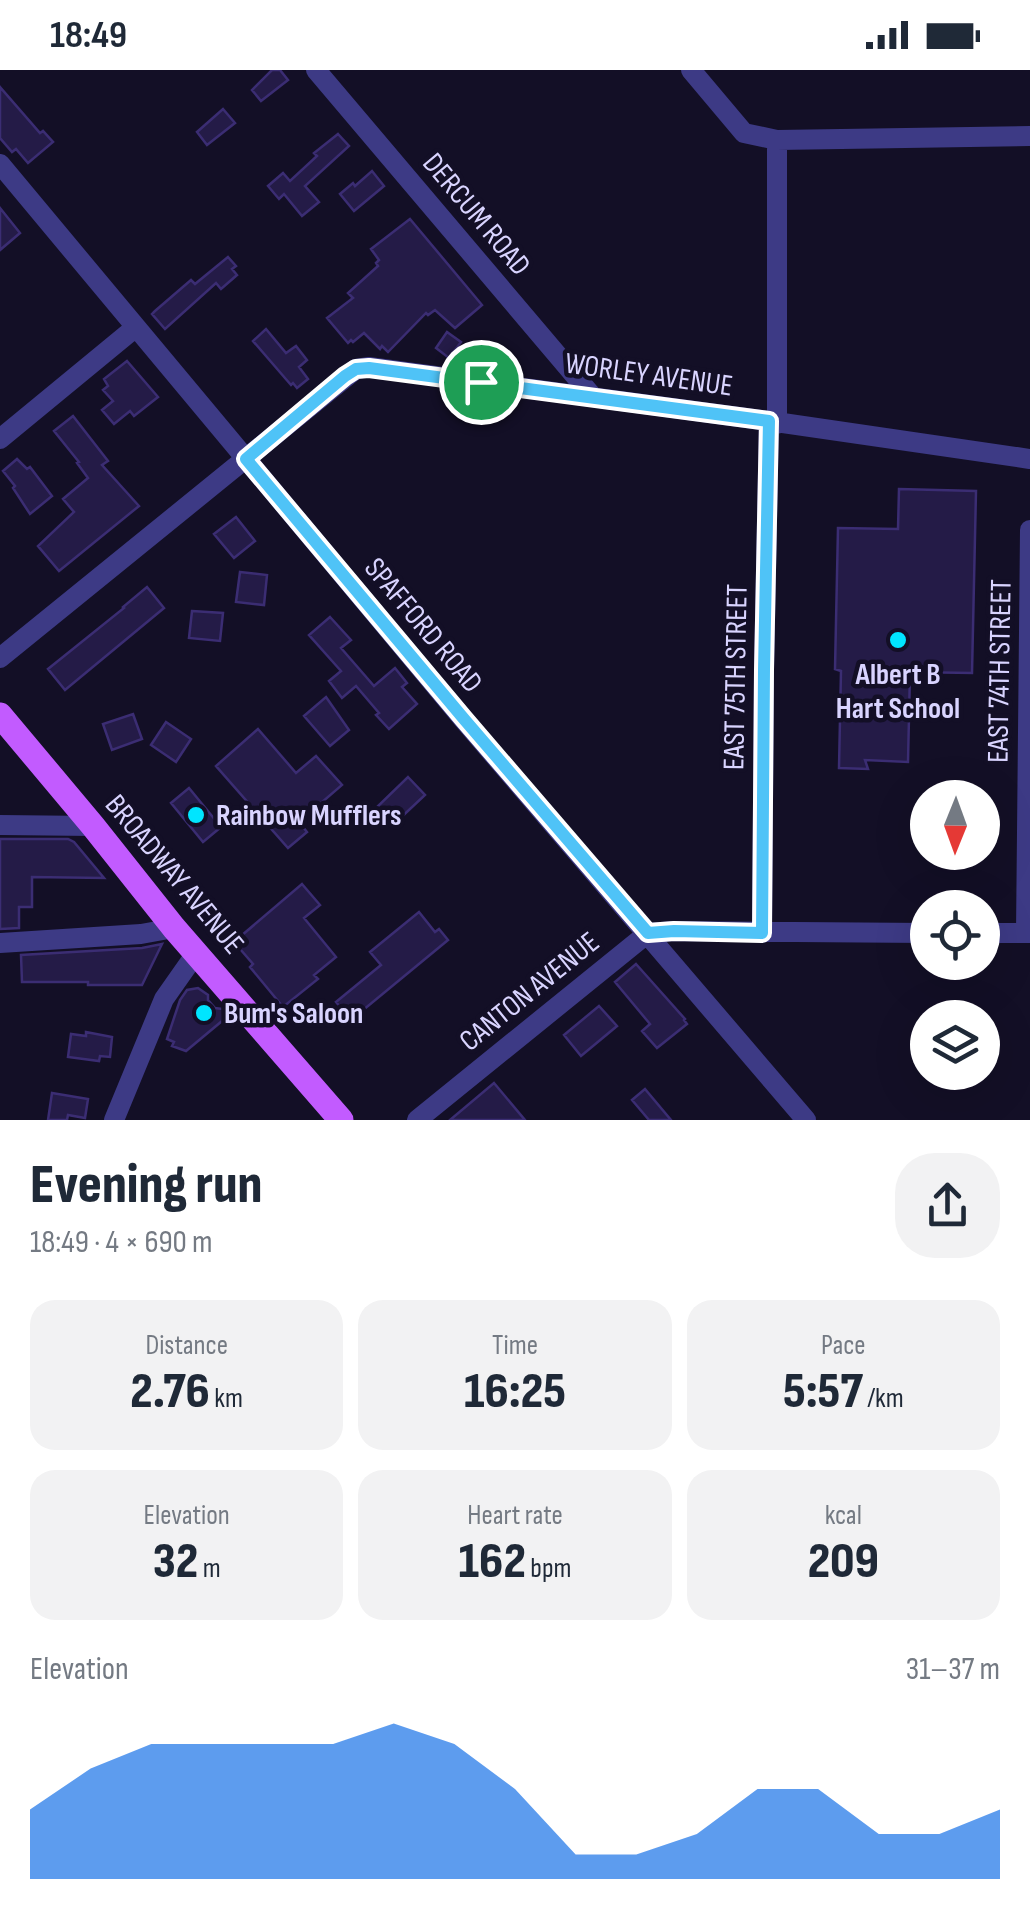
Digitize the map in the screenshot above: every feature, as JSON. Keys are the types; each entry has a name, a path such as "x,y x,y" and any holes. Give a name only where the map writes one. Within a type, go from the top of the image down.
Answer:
{"main road":[{"name":"BROADWAY AVENUE","path":"0,714 174,928 340,1120"}],"street":[{"name":"DERCUM ROAD","path":"316,70 593,397"},
{"path":"691,70 744,133 777,140 1030,136"},
{"name":"EAST 75TH STREET","path":"762,933 764,650 773,422 777,140"},
{"name":"SPAFFORD ROAD","path":"0,164 806,1120"},
{"path":"0,440 136,327"},
{"name":"WORLEY AVENUE","path":"0,658 356,369 593,397 1030,460"},
{"name":"EAST 74TH STREET","path":"1028,933 1030,530"},
{"path":"0,825 93,826"},
{"path":"0,943 141,934 174,928"},
{"path":"648,933 910,934"},
{"name":"CANTON AVENUE","path":"418,1120 648,933"},
{"path":"1000,934 1028,933"},
{"path":"114,1120 164,999 197,952"}],"building":[{"path":"272,70 280,70 288,80 261,101 252,90"},
{"path":"0,87 40,133 43,131 53,142 28,163 0,138"},
{"path":"223,109 235,123 207,145 197,132"},
{"path":"338,134 349,146 305,186 319,202 302,216 284,194 279,199 268,186 283,173 290,181 317,156 314,153"},
{"path":"372,171 384,186 354,211 340,194"},
{"path":"0,208 20,233 0,250"},
{"path":"410,219 482,305 455,328 435,310 426,313 388,352 364,333 348,343 327,318 353,298 348,293 378,266 379,260 371,249"},
{"path":"228,257 236,266 232,269 237,275 221,289 216,283 165,329 152,314 191,280 195,284"},
{"path":"266,329 286,353 296,346 307,360 299,367 308,379 297,388 253,341"},
{"path":"447,332 461,342 449,358 436,348"},
{"path":"127,361 158,397 134,416 130,411 114,424 102,410 113,401 103,390 108,386 104,379"},
{"path":"73,416 108,461 102,465 139,506 59,571 38,546 74,512 63,499 88,478 54,431"},
{"path":"17,459 27,469 30,467 52,496 30,514 3,471"},
{"path":"899,489 976,491 972,673 910,672 908,762 865,760 868,769 839,768 841,671 835,669 838,528 898,529"},
{"path":"236,517 255,541 234,558 214,534"},
{"path":"240,572 267,575 264,605 236,602"},
{"path":"147,587 164,608 65,690 48,669"},
{"path":"192,611 223,613 220,641 189,638"},
{"path":"330,617 351,640 341,648 374,686 395,668 407,683 402,687 417,704 389,729 356,686 342,698 329,681 341,671 309,635"},
{"path":"326,697 349,730 330,746 304,716"},
{"path":"133,714 142,739 112,750 103,724"},
{"path":"166,722 191,739 176,762 151,745"},
{"path":"258,729 296,773 316,756 342,785 299,822 307,832 288,848 216,766"},
{"path":"408,777 425,795 393,825 376,808"},
{"name":"Rainbow Mufflers","path":"189,788 221,827 203,842 171,803"},
{"path":"0,839 68,839 104,878 32,877 32,907 19,907 19,928 0,929"},
{"path":"302,884 320,905 304,918 336,957 314,975 318,979 283,1007 234,942"},
{"path":"419,912 435,932 439,929 448,940 351,1020 336,1002 381,965 370,952"},
{"path":"162,944 142,985 22,982 21,955"},
{"path":"636,964 687,1024 657,1048 642,1031 650,1024 615,982"},
{"path":"198,988 208,995 215,1008 223,1009 222,1021 186,1051 172,1046 174,1042 167,1039 180,1000 187,990"},
{"path":"599,1006 617,1026 581,1056 564,1035"},
{"path":"86,1032 112,1037 110,1057 100,1056 99,1061 68,1057 71,1034 86,1036"},
{"path":"494,1083 525,1120 450,1120"},
{"path":"645,1089 671,1120 649,1120 632,1100"},
{"path":"52,1093 88,1099 85,1118 68,1115 67,1120 48,1120"}],"place":[{"name":"Albert B Hart School","path":"898,640"},
{"name":"Rainbow Mufflers","path":"196,815"},
{"name":"Bum's Saloon","path":"204,1013"}],"route":[{"path":"356,369 481,382 769,421 762,933 648,933 246,459 356,369"}]}
